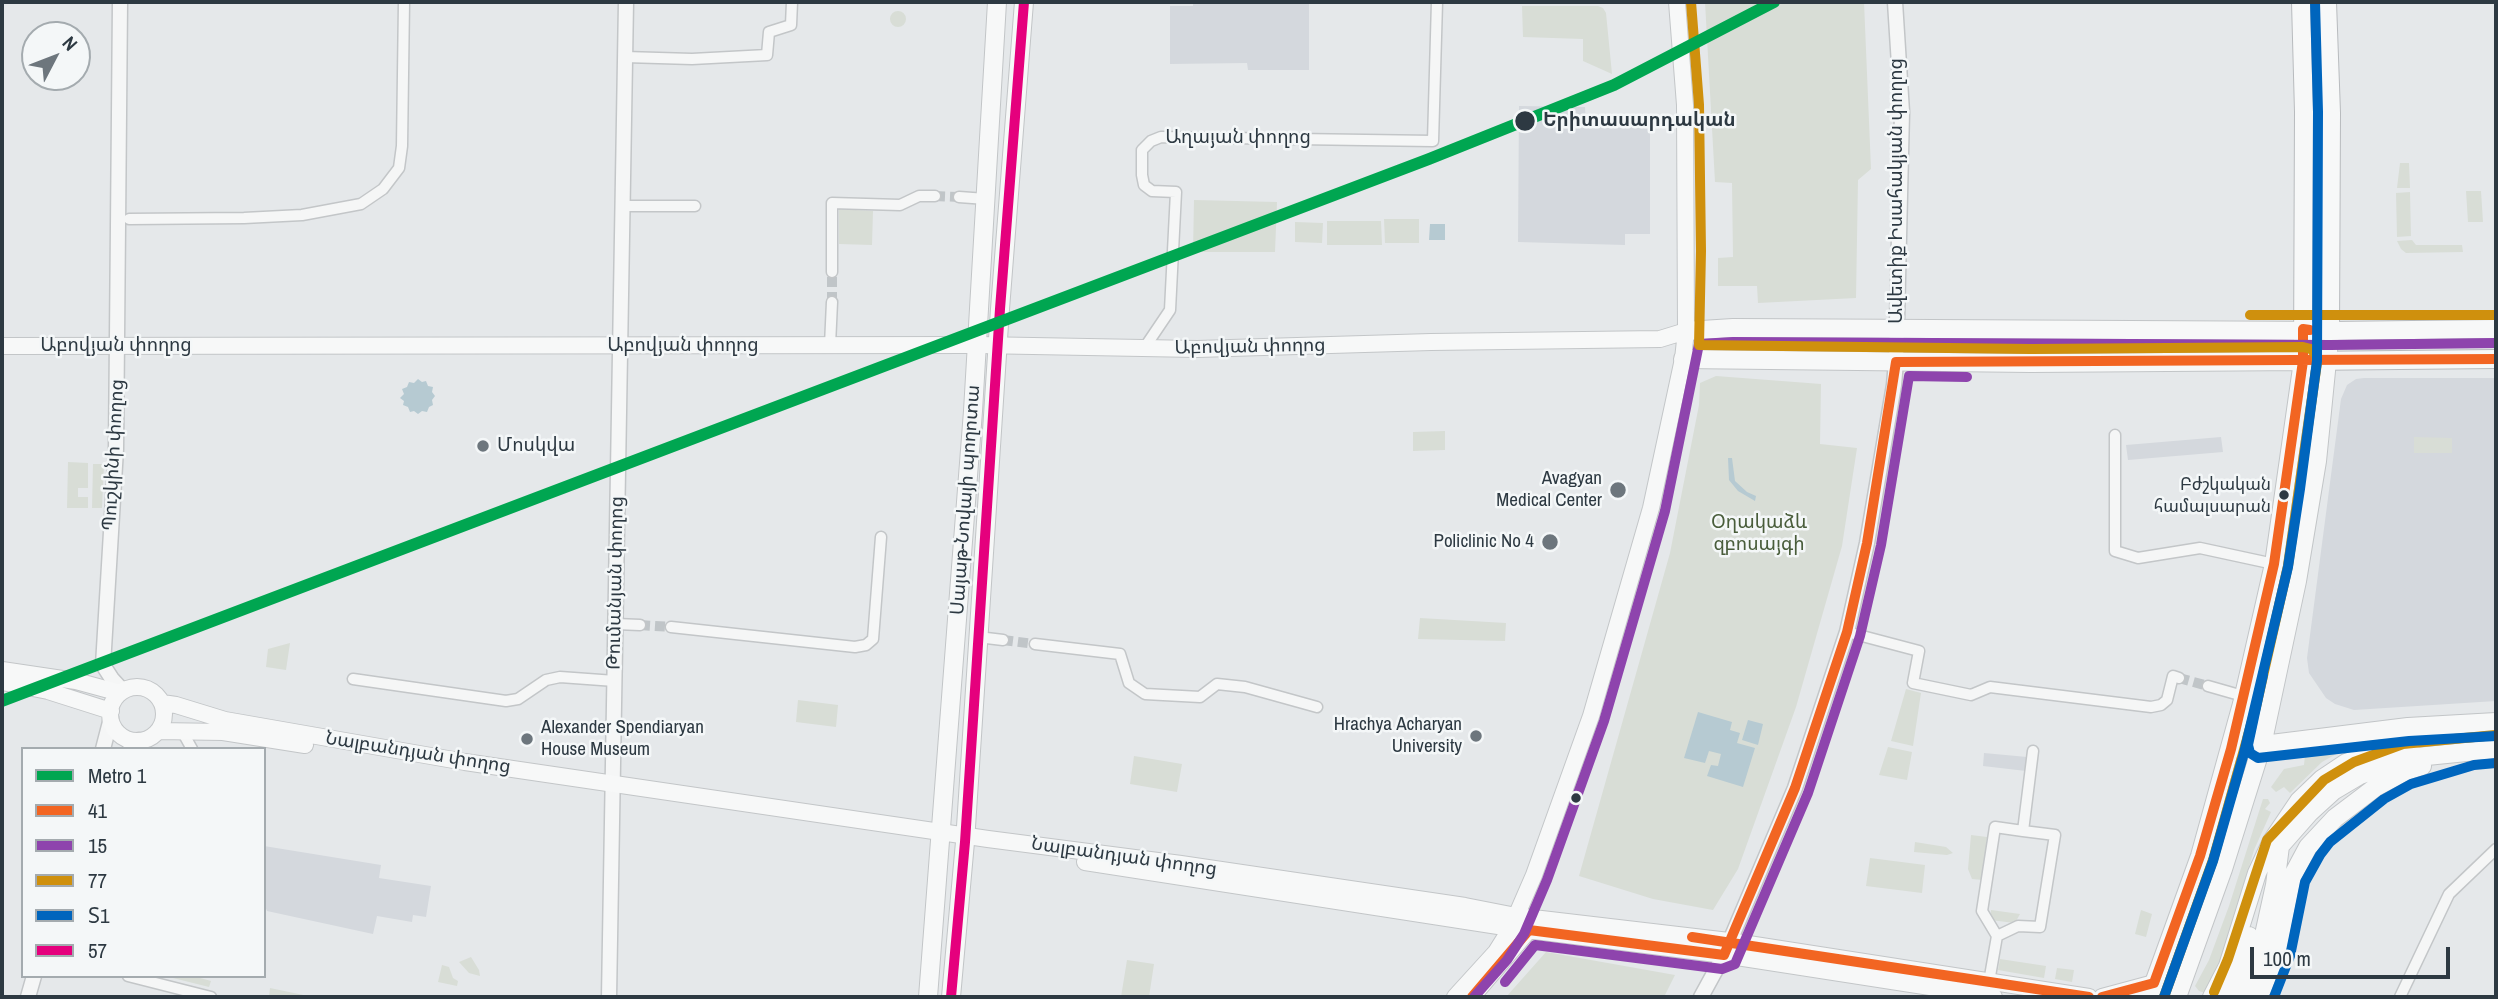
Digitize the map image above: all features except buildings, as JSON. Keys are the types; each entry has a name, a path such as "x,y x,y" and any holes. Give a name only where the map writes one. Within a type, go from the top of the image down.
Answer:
{"main road":[{"name":"Սայաթ-Նովայի պողոտա","path":"928,997 978,345 997,2"},
{"name":"Սայաթ-Նովայի պողոտա","path":"951,997 965,839 1024,2"},
{"path":"1455,997 1496,952 1514,922 1542,854 1609,662 1651,508 1683,359 1686,331 1685,105 1677,2"},
{"path":"2102,997 2151,990 2200,856 2231,749 2274,564 2303,361 2304,112 2301,2"},
{"path":"2177,997 2223,869 2262,745 2299,571 2317,461 2330,331 2331,113 2327,2"},
{"name":"Աբովյան փողոց","path":"2,346 998,345 1143,350 1660,339 1686,331 1733,328 2330,331 2496,329"},
{"path":"1683,359 1896,362 2496,359"},
{"path":"2,670 76,681 122,692"},
{"path":"2,682 48,691 111,715"},
{"path":"135,687 142,688 154,693 162,703 164,718 153,736 135,745 118,732 111,715 114,701 122,692 135,687"},
{"name":"Նալբանդյան փողոց","path":"162,703 225,720 613,787 1514,922 1726,948 1991,989 2089,997"},
{"path":"2231,749 2408,727 2496,722"},
{"path":"2212,997 2228,966 2257,873 2272,841 2299,801 2322,779 2346,763 2407,741 2472,724"},
{"name":"Նալբանդյան փողոց","path":"158,730 223,732 463,771 613,787"},
{"path":"2227,997 2241,964 2280,846 2333,791 2360,775 2407,758 2496,748"},
{"path":"2259,997 2277,952 2292,877 2308,847 2320,832 2376,787 2406,771 2471,751"},
{"path":"2243,997 2258,962 2275,885 2280,846"},
{"name":"Նալբանդյան փողոց","path":"1514,922 1529,930 1726,948"},
{"path":"1472,997 1529,930"}],"street":[{"name":"Պուշկինի փողոց","path":"120,2 116,449 103,665 122,692"},
{"path":"118,234 129,219 302,215 361,204 383,189 399,168 402,146 404,2"},
{"name":"Թումանյան փողոց","path":"609,997 626,2"},
{"path":"625,57 767,55 769,32 791,25 792,2"},
{"name":"Աղայան փողոց","path":"1143,350 1170,310 1176,192 1152,191 1144,185 1142,150 1160,137 1433,141 1437,2"},
{"name":"Ավետիք Իսահակյան փողոց","path":"1701,997 1726,948 1796,788 1847,632 1867,543 1896,362 1902,112 1895,2"},
{"path":"832,272 832,203 901,205 919,196 935,196"},
{"path":"959,197 986,199"},
{"path":"118,202 123,214 129,219"},
{"path":"623,206 695,206"},
{"path":"830,345 832,302"},
{"path":"2115,435 2115,551 2138,558 2200,548 2274,564"},
{"path":"671,627 855,647 866,645 873,639 881,537"},
{"path":"616,624 640,625"},
{"path":"1847,632 1919,651 1913,683 1971,695 1990,687 2151,707 2161,705 2167,700 2173,676 2179,678"},
{"path":"978,637 1003,640"},
{"path":"1035,644 1120,653 1129,683 1145,694 1200,696 1217,684 1245,687 1317,706"},
{"path":"353,679 506,701 518,699 546,680 560,677 615,681"},
{"path":"2208,686 2244,696"},
{"path":"103,747 111,715"},
{"path":"182,731 191,747"},
{"path":"2023,831 2033,751"},
{"path":"1991,989 1997,936 1982,911 1995,827 2055,835 2039,927 2018,926 1997,936"},
{"path":"2400,997 2449,894 2496,849"},
{"path":"27,997 33,978"},
{"path":"136,978 211,997"}],"shaded area":[{"path":"1193,2 1309,2 1309,70 1248,70 1247,63 1170,64 1170,6 1193,6"},
{"path":"1519,106 1585,107 1586,125 1650,123 1650,234 1625,234 1625,245 1518,242"},
{"path":"2496,378 2496,701 2354,710 2326,698 2309,673 2307,658 2341,399 2347,385 2356,379"},
{"path":"2221,437 2223,452 2128,460 2126,445"},
{"path":"1984,753 2027,757 2026,771 1983,766"},
{"path":"266,846 381,865 379,878 431,886 426,917 413,915 412,922 377,916 373,934 267,911"}],"green space":[{"path":"1705,2 1864,2 1871,169 1858,180 1856,298 1758,303 1757,286 1718,286 1718,258 1733,257 1732,183 1715,182"},
{"path":"1522,6 1603,8 1606,13 1612,74 1583,61 1583,39 1523,37"},
{"path":"895,11 901,11 906,19 904,25 895,27 890,22 890,16"},
{"path":"2400,163 2409,163 2410,188 2397,188"},
{"path":"2466,191 2481,191 2483,222 2468,222"},
{"path":"2410,192 2411,236 2397,237 2396,193"},
{"path":"1194,200 1277,202 1275,252 1193,252"},
{"path":"839,209 873,211 872,245 839,244"},
{"path":"1384,219 1419,219 1419,243 1385,243"},
{"path":"1327,221 1381,221 1382,245 1327,245"},
{"path":"1295,222 1323,223 1322,243 1295,242"},
{"path":"2412,240 2416,245 2462,245 2463,252 2406,253 2397,241"},
{"name":"Օղակաձև զբոսայգի","path":"1716,376 1821,384 1820,444 1857,448 1842,546 1796,707 1738,869 1713,910 1653,899 1579,876 1670,553 1699,405 1700,383"},
{"path":"1445,431 1445,450 1413,451 1413,432"},
{"path":"2414,437 2452,438 2452,453 2414,453"},
{"path":"68,462 88,463 88,488 78,488 78,497 88,497 88,508 67,508"},
{"path":"93,464 104,464 102,508 92,508"},
{"path":"1420,618 1506,623 1505,641 1418,639"},
{"path":"290,643 286,670 266,667 268,649"},
{"path":"1906,689 1921,693 1913,746 1891,741"},
{"path":"798,700 838,705 836,727 796,722"},
{"path":"2374,738 2322,762 2290,793 2284,787 2276,792 2271,787 2284,769 2304,765 2305,755"},
{"path":"1888,747 1912,752 1907,780 1879,775"},
{"path":"1134,756 1182,764 1177,792 1130,784"},
{"path":"2263,799 2268,799 2270,803 2265,809 2271,812 2254,850 2221,960 2205,993 2195,986 2209,960 2229,906"},
{"path":"1971,835 1987,837 1983,880 1972,879 1968,869"},
{"path":"1915,842 1946,847 1953,853 1947,855 1914,852"},
{"path":"1870,858 1925,865 1922,893 1866,886"},
{"path":"1991,910 2020,914 2015,923 1990,920"},
{"path":"2141,910 2152,914 2146,937 2135,934"},
{"path":"1546,952 1675,975 1664,997 1506,997"},
{"path":"471,957 480,976 469,973 459,962"},
{"path":"2000,959 2046,966 2044,978 1998,970"},
{"path":"1127,960 1154,964 1149,997 1121,997"},
{"path":"442,965 449,967 453,978 458,981 457,986 438,982"},
{"path":"2057,968 2074,970 2072,982 2055,979"},
{"path":"173,978 200,978 211,981 209,987"},
{"path":"270,988 313,997 269,997"}],"water":[{"path":"1430,224 1445,224 1445,240 1429,240"},
{"path":"418,379 433,387 435,396 433,405 427,412 418,414 410,412 400,398 404,394 402,389 407,387 409,382 414,383"},
{"path":"1728,458 1732,458 1735,481 1756,496 1755,501 1738,491 1729,480"},
{"path":"1698,712 1732,722 1730,730 1740,733 1737,743 1755,748 1743,787 1707,776 1711,765 1718,766 1721,754 1709,751 1705,763 1684,758"},
{"path":"1748,720 1763,724 1758,745 1742,740"}],"tunnel":[{"path":"935,196 959,197"},
{"path":"832,272 832,302"},
{"path":"640,625 671,627"},
{"path":"1003,640 1035,644"},
{"path":"2179,678 2208,686"}],"metro line":[{"name":"1","path":"2,701 1429,159 1614,85 1774,2"}],"transit line":[{"name":"57","path":"951,997 965,842 1000,309 1024,2"},
{"name":"77","path":"1691,2 1699,105 1699,345 2031,349 2303,347 2311,349 2316,355 2288,566 2256,707 2213,860 2164,997"},
{"name":"Տ1","path":"2164,997 2213,861 2244,753 2288,567 2300,489 2317,361 2318,112 2315,2"},
{"name":"77","path":"2250,315 2496,315"},
{"name":"41","path":"2102,997 2154,983 2200,856 2231,749 2274,564 2303,361 2303,329 2310,330"},
{"name":"15","path":"1474,997 1507,960 1524,934 1547,880 1604,721 1665,511 1699,344 2496,343"},
{"name":"41","path":"1472,997 1529,930 1724,955 1795,788 1847,632 1867,543 1896,362 2496,359"},
{"name":"15","path":"1505,982 1535,945 1722,969 1735,964 1808,793 1860,636 1881,545 1909,376 1967,377"},
{"name":"Տ1","path":"2263,675 2248,745 2250,753 2258,758 2409,741 2496,736"},
{"name":"77","path":"2214,992 2228,959 2267,840 2324,780 2354,762 2403,744 2495,735"},
{"name":"Տ1","path":"2274,997 2290,956 2305,882 2330,842 2384,799 2411,784 2474,765 2496,763"},
{"name":"41","path":"1692,937 2089,997"}],"place":[{"name":"Երիտասարդական","path":"1525,121"},
{"name":"Մոսկվա","path":"483,446"},
{"name":"Avagyan Medical Center","path":"1618,490"},
{"name":"Բժշկական համալսարան","path":"2284,495"},
{"name":"Policlinic No 4","path":"1550,542"},
{"name":"Hrachya Acharyan University","path":"1476,736"},
{"name":"Alexander Spendiaryan House Museum","path":"527,739"}]}
